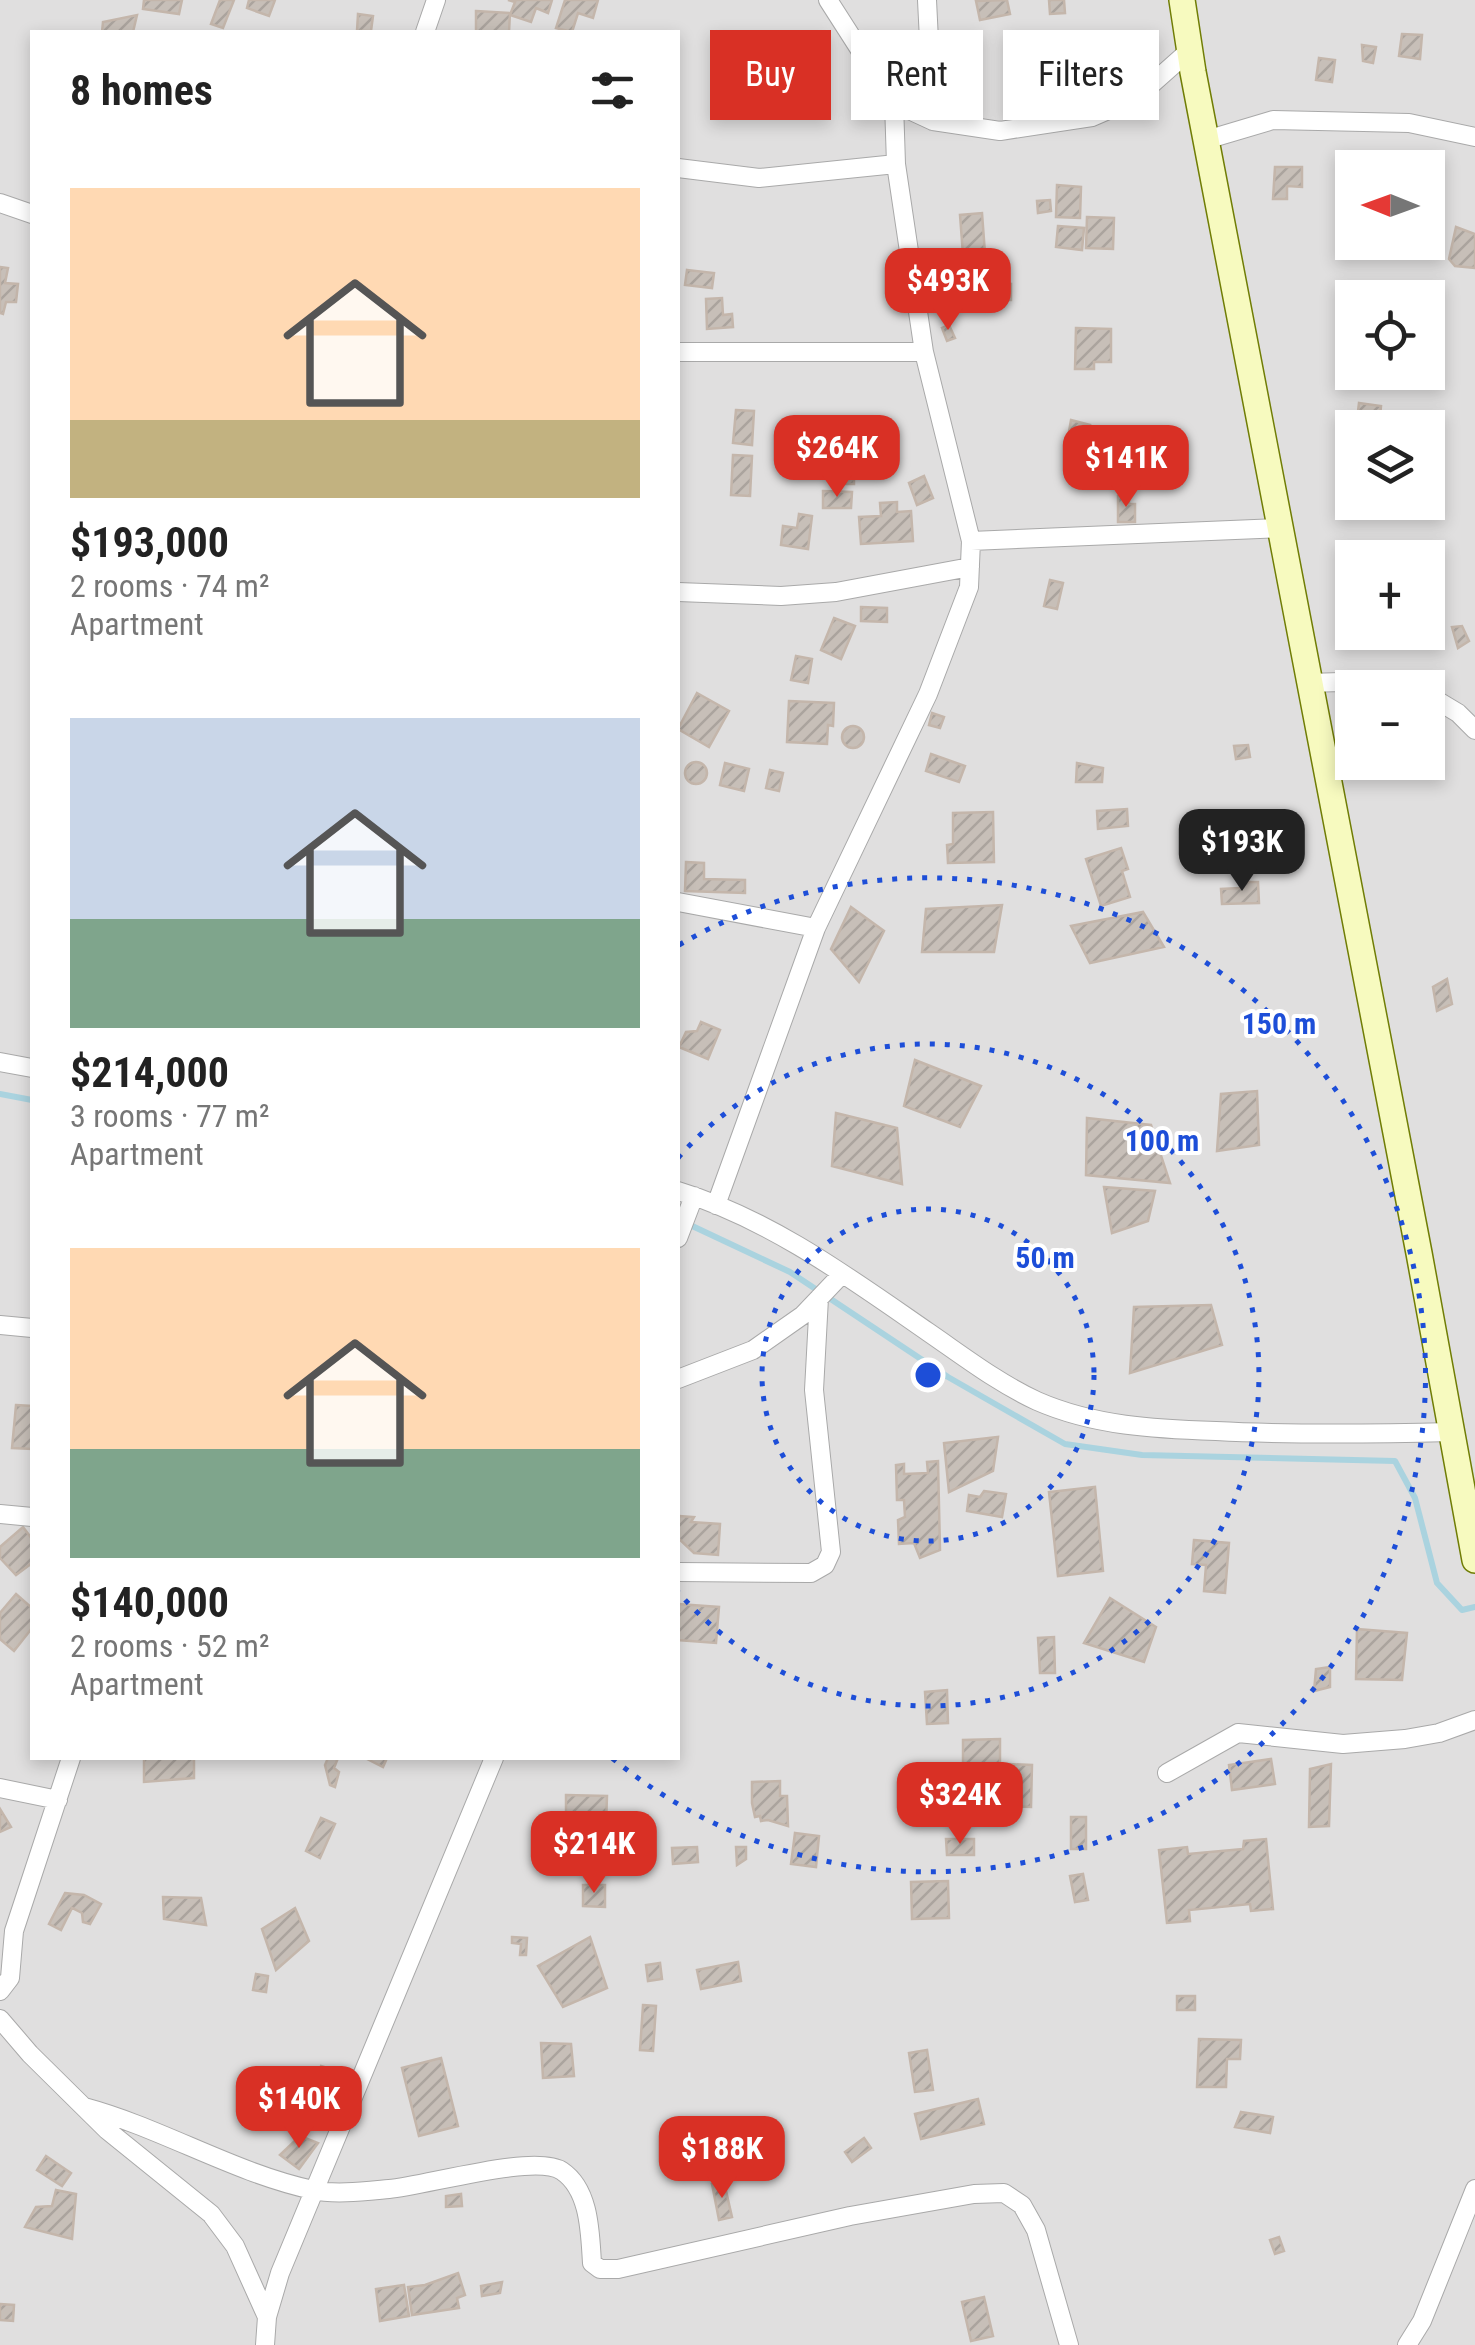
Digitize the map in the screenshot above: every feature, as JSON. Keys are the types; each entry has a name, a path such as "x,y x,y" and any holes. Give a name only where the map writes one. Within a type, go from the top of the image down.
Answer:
{"main road":[{"path":"1182,0 1308,683 1420,1253 1451,1432 1471,1514 1475,1560"}],"street":[{"path":"426,30 436,0"},
{"path":"828,0 851,36"},
{"path":"927,0 928,30"},
{"path":"933,120 1000,131 1092,117 1136,98 1190,50"},
{"path":"716,1205 816,928 928,694 969,587 971,542 924,352 896,164 895,120"},
{"path":"1206,140 1273,120 1410,123 1475,137"},
{"path":"680,168 759,178 896,164"},
{"path":"0,203 30,213"},
{"path":"680,352 924,352"},
{"path":"971,542 1282,528"},
{"path":"680,592 781,596 836,592 970,566"},
{"path":"1308,683 1335,682"},
{"path":"1445,705 1475,730"},
{"path":"680,902 816,928"},
{"path":"0,1062 30,1068"},
{"path":"680,1227 686,1193 756,1223 842,1274 1004,1384 1040,1402 1088,1418 1148,1428 1298,1435 1451,1432"},
{"path":"680,1378 753,1350 803,1315 842,1274"},
{"path":"680,1572 811,1574 828,1560 814,1390 819,1298"},
{"path":"0,1325 30,1328"},
{"path":"0,1514 30,1517"},
{"path":"1167,1773 1238,1732 1344,1744 1405,1740 1475,1720"},
{"path":"0,1990 10,1978 14,1930 70,1760"},
{"path":"265,2345 267,2316 280,2273 493,1760"},
{"path":"0,1788 58,1800"},
{"path":"0,2019 84,2107 222,2226 267,2316"},
{"path":"84,2107 123,2117 218,2157 316,2191 391,2189 522,2166 562,2170 584,2204 592,2262 600,2269 633,2266 850,2216 974,2194 1004,2194 1022,2205 1036,2230 1070,2345"},
{"path":"1406,2345 1422,2322 1475,2189"}],"shaded area":[{"path":"0,0 1475,0 1475,2345 0,2345"}],"building":[{"path":"144,0 182,0 179,14 143,9"},
{"path":"220,0 234,0 223,28 211,24"},
{"path":"249,0 275,0 269,16 247,8"},
{"path":"508,0 552,0 548,13 536,8 531,22 510,15 515,2"},
{"path":"565,0 598,0 593,18 578,13 573,30 556,28"},
{"path":"1007,0 1010,14 980,20 976,1"},
{"path":"1049,0 1064,0 1065,13 1050,14"},
{"path":"476,11 510,13 509,30 476,30"},
{"path":"358,14 373,16 371,30 357,30"},
{"path":"137,15 133,30 102,30 103,22"},
{"path":"1402,34 1422,35 1420,59 1399,56"},
{"path":"1362,45 1376,47 1373,63 1363,61"},
{"path":"1319,58 1335,60 1332,82 1316,80"},
{"path":"1275,167 1302,167 1302,187 1287,186 1287,199 1273,199"},
{"path":"1057,185 1081,187 1080,218 1056,217"},
{"path":"1050,200 1051,211 1038,213 1037,201"},
{"path":"982,213 985,253 963,255 960,215"},
{"path":"1087,217 1114,218 1113,249 1086,248"},
{"path":"1058,226 1084,228 1082,250 1056,247"},
{"path":"1456,227 1475,234 1475,268 1455,266 1449,259"},
{"path":"979,265 983,291 965,293 961,267"},
{"path":"0,267 8,268 5,283 18,284 16,302 6,302 3,314 0,313"},
{"path":"687,270 714,273 712,288 685,285"},
{"path":"999,283 1011,284 1011,300 999,300"},
{"path":"722,298 723,315 732,314 733,327 707,329 706,299"},
{"path":"949,325 955,338 947,341 942,328"},
{"path":"1076,328 1111,329 1111,362 1094,362 1094,369 1075,369"},
{"path":"1359,403 1381,406 1381,410 1358,410"},
{"path":"736,410 754,411 752,445 733,443"},
{"path":"1071,420 1090,425 1080,458 1065,454"},
{"path":"837,452 854,452 854,484 837,484"},
{"path":"733,455 752,456 750,496 731,495"},
{"path":"924,476 933,498 917,505 909,483"},
{"path":"823,491 852,492 851,508 823,508"},
{"path":"1118,496 1129,496 1129,504 1135,504 1135,522 1118,522"},
{"path":"897,502 897,512 911,511 913,541 861,544 859,517 881,516 880,503"},
{"path":"799,514 812,516 808,549 781,545 783,526 797,528"},
{"path":"1050,580 1063,583 1057,609 1044,606"},
{"path":"861,607 887,608 887,622 861,621"},
{"path":"834,618 855,626 841,659 821,650"},
{"path":"1462,626 1469,641 1458,648 1452,627"},
{"path":"796,656 812,659 808,683 791,680"},
{"path":"697,693 729,711 709,747 680,730"},
{"path":"789,701 834,703 827,744 787,742"},
{"path":"932,713 944,717 940,728 929,725"},
{"path":"849,726 857,726 864,737 857,748 849,748 842,741 842,733"},
{"path":"1248,745 1250,757 1236,759 1234,746"},
{"path":"931,754 965,766 959,782 926,771"},
{"path":"696,762 704,765 704,781 696,784 688,781 685,773 688,765"},
{"path":"725,763 749,769 744,791 720,785"},
{"path":"1077,763 1103,768 1102,782 1076,782"},
{"path":"770,770 783,773 779,791 766,788"},
{"path":"1127,809 1128,826 1098,829 1097,811"},
{"path":"993,812 994,862 948,863 947,845 953,844 953,813"},
{"path":"1121,848 1128,869 1122,871 1130,897 1101,906 1086,859"},
{"path":"686,862 704,863 704,879 745,880 745,893 685,891"},
{"path":"1240,882 1258,882 1259,903 1222,904 1221,889 1240,888"},
{"path":"1002,905 994,952 922,952 926,909"},
{"path":"851,907 884,931 859,982 831,949"},
{"path":"1143,912 1164,947 1090,963 1071,926"},
{"path":"1447,979 1452,1004 1437,1011 1433,987"},
{"path":"701,1022 720,1030 708,1059 680,1047 686,1032 697,1031"},
{"path":"915,1060 981,1086 960,1127 904,1106"},
{"path":"1257,1091 1259,1145 1217,1151 1221,1094"},
{"path":"836,1113 897,1128 902,1184 832,1166"},
{"path":"1087,1118 1151,1125 1170,1183 1086,1175"},
{"path":"1104,1187 1155,1191 1148,1221 1112,1233"},
{"path":"1211,1305 1222,1345 1130,1373 1134,1307"},
{"path":"16,1405 30,1406 30,1449 12,1448"},
{"path":"998,1437 993,1471 949,1492 944,1443"},
{"path":"938,1461 940,1550 920,1558 914,1543 899,1544 898,1520 905,1517 904,1500 897,1500 896,1465 904,1464 904,1474 928,1473 927,1462"},
{"path":"1095,1487 1103,1571 1058,1576 1049,1492"},
{"path":"984,1491 1006,1494 1002,1517 967,1511 969,1495 980,1497"},
{"path":"680,1516 694,1517 691,1522 720,1524 718,1555 694,1553 680,1540"},
{"path":"23,1527 30,1536 30,1564 16,1575 0,1558 0,1547"},
{"path":"1194,1540 1229,1543 1225,1593 1204,1591 1206,1565 1192,1564"},
{"path":"16,1594 30,1606 30,1631 14,1651 0,1639 0,1613"},
{"path":"1110,1598 1156,1627 1144,1662 1084,1643"},
{"path":"680,1604 719,1607 716,1643 680,1640"},
{"path":"1357,1629 1407,1633 1402,1680 1356,1679"},
{"path":"1054,1637 1055,1673 1040,1673 1038,1638"},
{"path":"1330,1667 1330,1687 1314,1691 1316,1669"},
{"path":"947,1690 948,1723 927,1724 925,1692"},
{"path":"1000,1739 1000,1774 963,1775 963,1740"},
{"path":"1271,1759 1275,1784 1232,1790 1229,1765"},
{"path":"144,1760 194,1760 194,1778 144,1782"},
{"path":"327,1760 337,1760 335,1787 330,1785"},
{"path":"1008,1764 1032,1765 1031,1807 1007,1806"},
{"path":"1331,1764 1329,1826 1309,1827 1310,1769"},
{"path":"780,1781 780,1796 787,1796 788,1826 761,1821 760,1816 755,1817 752,1803 752,1782"},
{"path":"566,1795 607,1796 606,1825 566,1824"},
{"path":"0,1809 11,1827 0,1832"},
{"path":"1071,1817 1086,1817 1086,1849 1071,1849"},
{"path":"321,1818 335,1824 320,1858 306,1851"},
{"path":"795,1833 819,1836 816,1867 791,1864"},
{"path":"946,1839 974,1839 974,1855 947,1855"},
{"path":"1266,1839 1273,1909 1251,1911 1250,1904 1189,1910 1190,1921 1167,1923 1159,1850 1187,1847 1188,1854 1243,1849 1244,1841"},
{"path":"697,1847 698,1862 673,1864 672,1848"},
{"path":"736,1847 746,1847 746,1859 737,1865"},
{"path":"1083,1874 1088,1900 1075,1902 1070,1876"},
{"path":"948,1881 949,1918 912,1919 911,1882"},
{"path":"583,1885 605,1885 605,1907 583,1906"},
{"path":"65,1893 84,1895 101,1904 90,1924 83,1922 82,1913 72,1908 61,1930 49,1924"},
{"path":"163,1897 201,1898 206,1925 164,1919"},
{"path":"295,1908 309,1941 276,1970 262,1929"},
{"path":"512,1937 527,1938 526,1955 520,1955 521,1944 512,1943"},
{"path":"590,1937 607,1988 563,2007 538,1966"},
{"path":"738,1962 741,1981 701,1989 697,1970"},
{"path":"660,1963 662,1979 648,1981 646,1965"},
{"path":"256,1974 268,1976 266,1992 253,1990"},
{"path":"1177,1996 1195,1996 1195,2010 1177,2010"},
{"path":"643,2005 656,2006 653,2051 640,2050"},
{"path":"1199,2039 1241,2040 1240,2059 1227,2059 1226,2087 1197,2087"},
{"path":"541,2043 571,2044 574,2076 543,2078"},
{"path":"927,2050 933,2090 915,2092 909,2053"},
{"path":"441,2058 458,2126 419,2136 402,2068"},
{"path":"321,2066 340,2072 335,2088 316,2081"},
{"path":"249,2096 262,2099 257,2124 245,2121"},
{"path":"978,2099 984,2124 921,2139 915,2114"},
{"path":"1241,2112 1273,2117 1270,2133 1235,2127"},
{"path":"300,2136 318,2143 299,2169 280,2155"},
{"path":"864,2138 871,2148 852,2162 845,2152"},
{"path":"46,2156 71,2173 62,2186 37,2170"},
{"path":"724,2182 732,2217 719,2220 712,2184"},
{"path":"56,2190 76,2194 72,2239 25,2227 36,2207 52,2206"},
{"path":"461,2194 462,2206 446,2207 446,2196"},
{"path":"1279,2237 1284,2251 1275,2254 1270,2240"},
{"path":"458,2273 465,2295 457,2298 459,2308 412,2315 408,2287"},
{"path":"502,2282 500,2293 482,2296 481,2286"},
{"path":"404,2285 409,2316 380,2321 376,2289"},
{"path":"984,2297 993,2336 971,2341 962,2302"},
{"path":"0,2304 14,2305 13,2321 0,2320"}],"waterway":[{"path":"0,1094 30,1100"},
{"path":"688,1224 790,1272 948,1377 1065,1444 1142,1455 1395,1461 1415,1498 1437,1583 1462,1610 1475,1607"}]}
